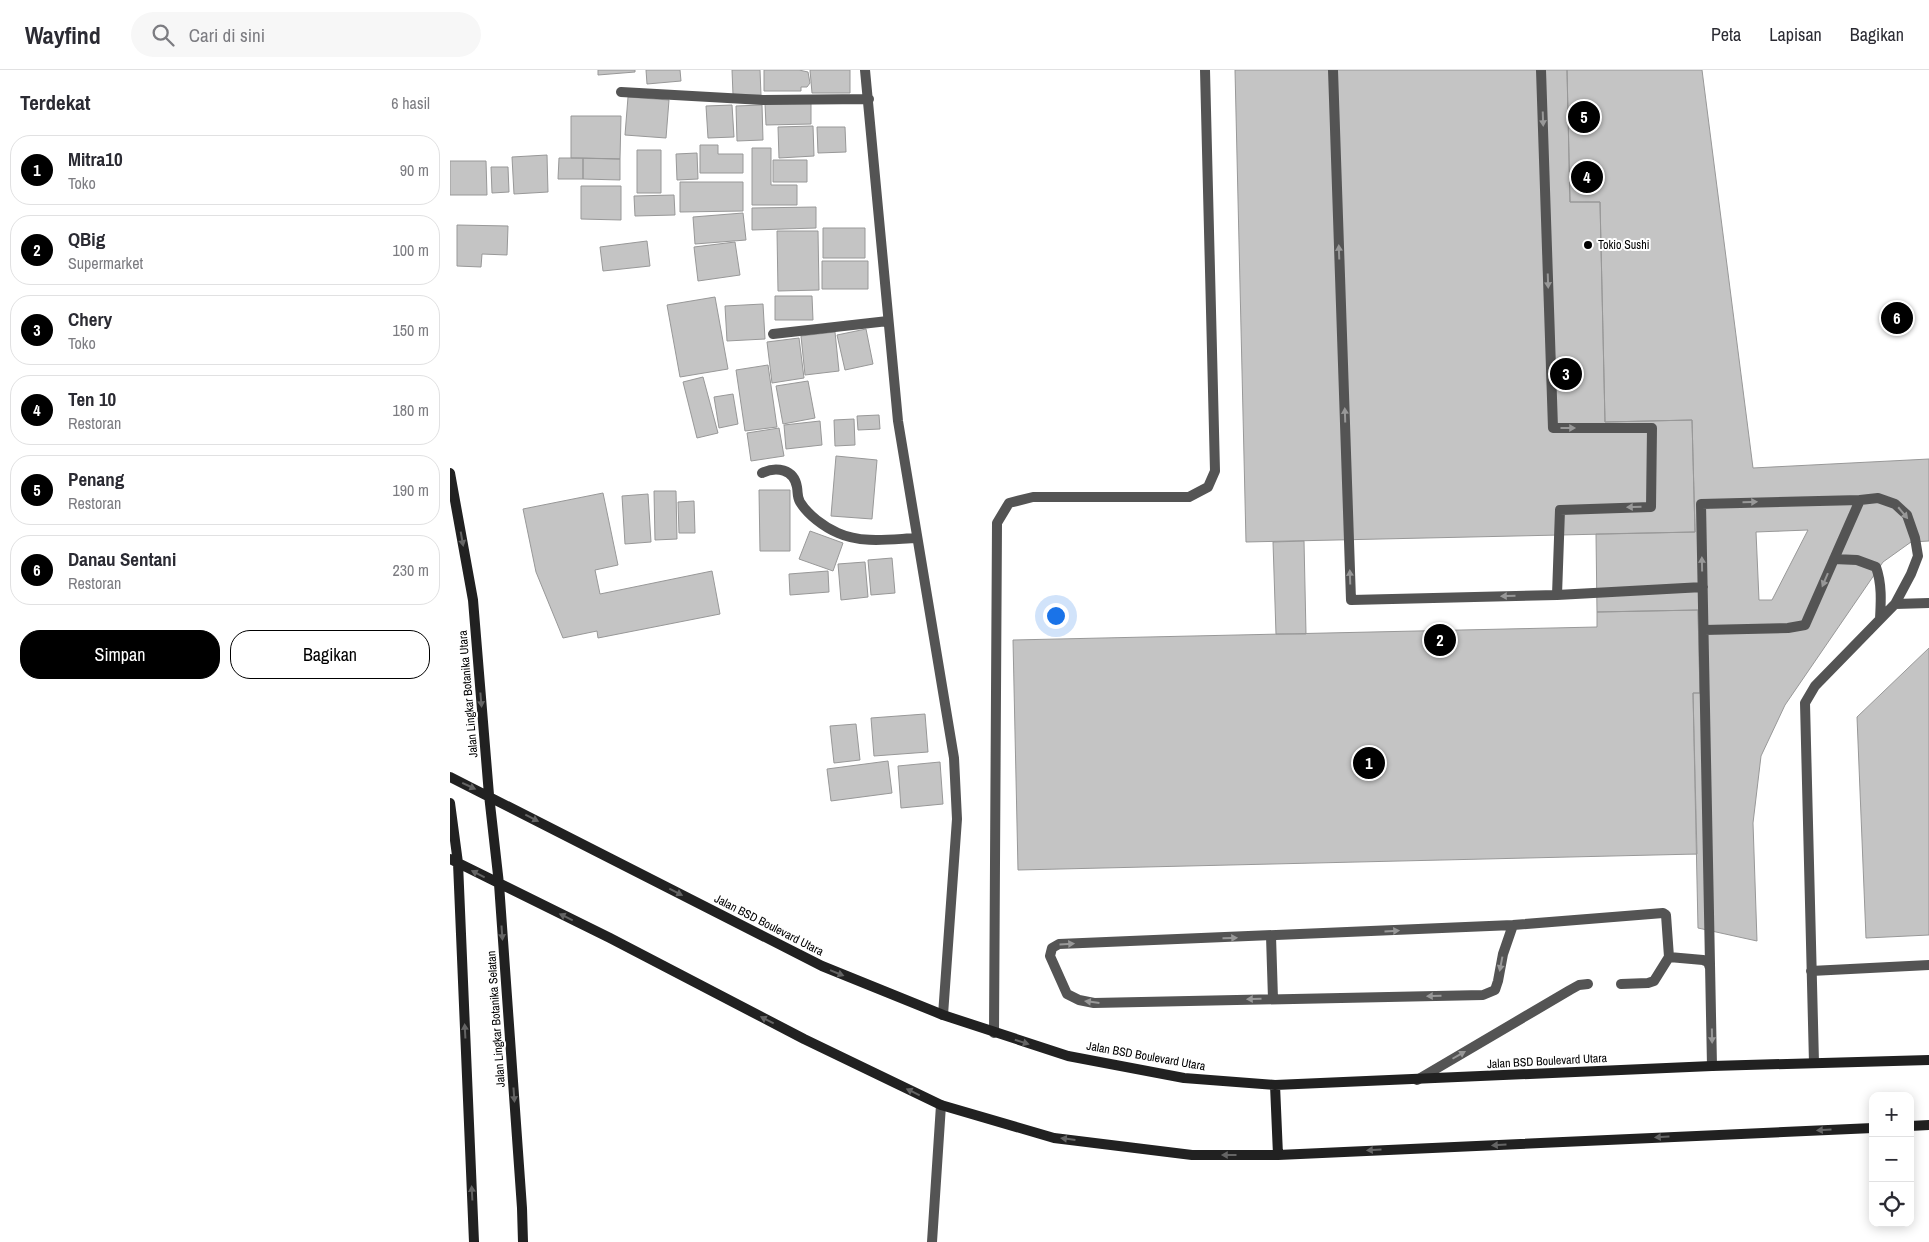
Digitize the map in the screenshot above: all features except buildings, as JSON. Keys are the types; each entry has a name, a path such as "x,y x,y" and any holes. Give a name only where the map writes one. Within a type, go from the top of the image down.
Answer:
{"main road":[{"name":"Jalan Lingkar Botanika Utara","path":"450,473 473,600 488,796"},
{"name":"Jalan BSD Boulevard Utara","path":"450,777 822,966 942,1015 1068,1056 1175,1076 1275,1085 1712,1066 1929,1060"},
{"name":"Jalan Lingkar Botanika Selatan","path":"488,796 499,884 523,1242"},
{"path":"450,803 474,1242"},
{"path":"454,861 610,938 804,1039 941,1105 1054,1138 1192,1155 1278,1155 1869,1128"},
{"path":"1275,1085 1278,1155"},
{"path":"1914,1126 1929,1125"}],"street":[{"path":"866,70 898,421 954,758 958,819 942,1015"},
{"path":"994,1033 997,523 1009,503 1032,497 1189,497 1208,487 1215,471 1205,70"},
{"path":"1333,70 1351,600 1557,595 1703,587"},
{"path":"1541,70 1553,428 1652,428 1651,507 1560,510 1557,595"},
{"path":"621,92 763,100 869,99"},
{"path":"773,334 888,321"},
{"path":"762,473 776,468 789,473 795,479 800,502 814,517 839,534 855,539 871,540 917,538"},
{"path":"1712,1066 1701,504 1878,498 1895,504 1907,515 1915,538 1918,556 1895,604 1815,686 1804,703 1814,1064"},
{"path":"1704,630 1805,626 1860,500"},
{"path":"1834,559 1857,560 1876,567 1880,579 1880,619"},
{"path":"1895,604 1929,603"},
{"path":"1512,925 1495,990 1483,995 1094,1003 1078,1000 1067,994 1050,956 1052,948 1059,944 1512,925 1664,913 1666,915 1669,957 1654,981 1621,984"},
{"path":"1271,936 1272,999"},
{"path":"1669,957 1703,960 1708,962 1710,968"},
{"path":"1811,971 1929,965"},
{"path":"1417,1080 1570,990 1588,984"},
{"path":"932,1242 941,1105"}],"place":[{"name":"Penang","path":"1584,117"},
{"name":"Ten 10","path":"1587,177"},
{"name":"Tokio Sushi","path":"1588,245"},
{"name":"Danau Sentani","path":"1897,318"},
{"name":"Chery","path":"1566,374"},
{"name":"QBig","path":"1440,640"},
{"name":"Mitra10","path":"1369,763"}]}
